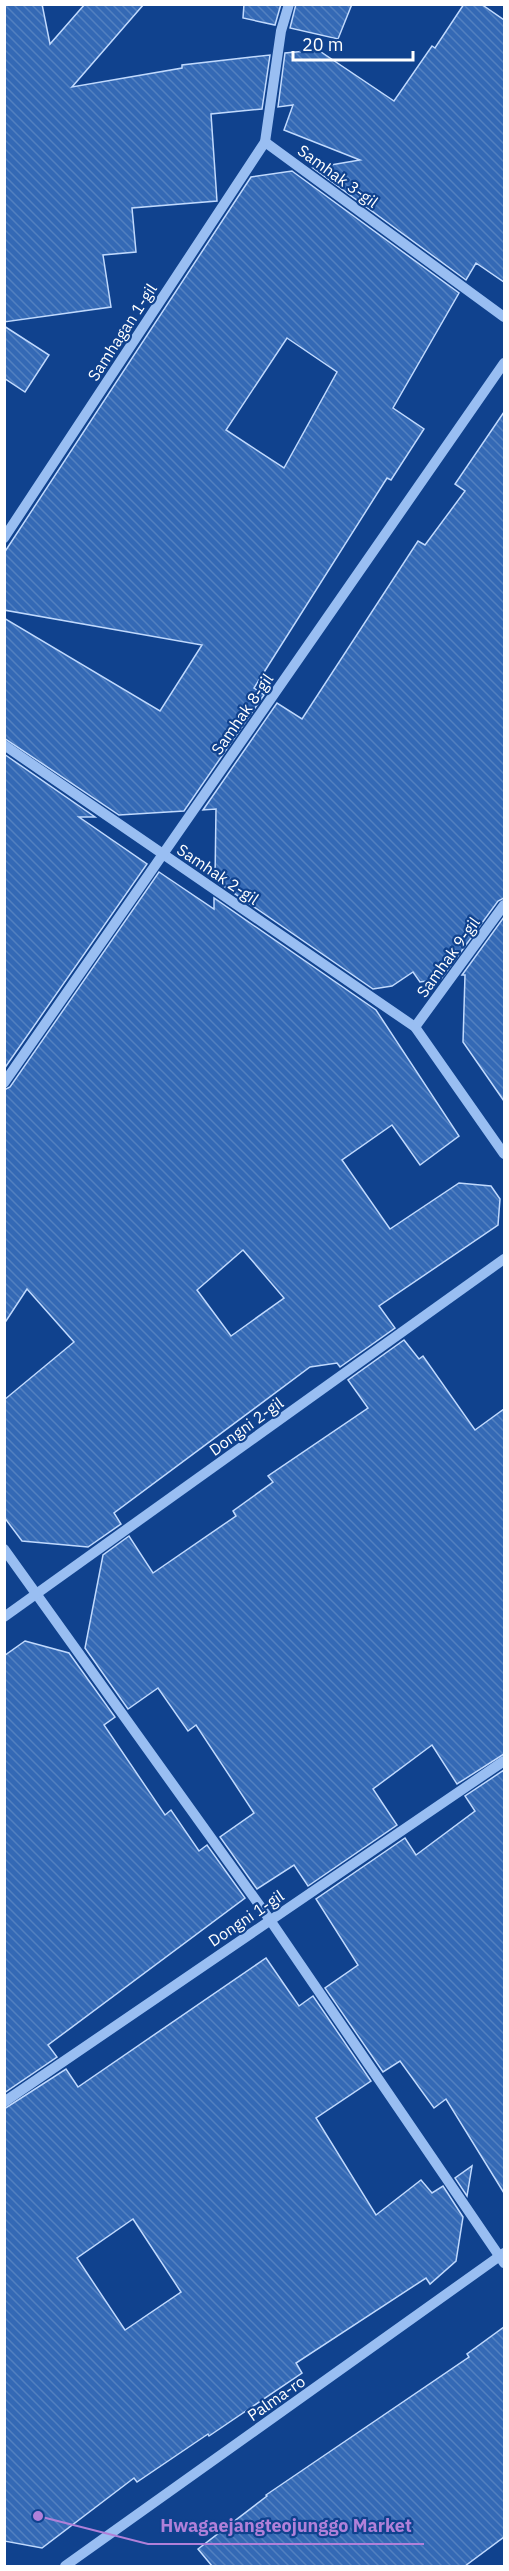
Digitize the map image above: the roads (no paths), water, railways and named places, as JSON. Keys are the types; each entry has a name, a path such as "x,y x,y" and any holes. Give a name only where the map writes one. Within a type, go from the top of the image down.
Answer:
{"street":[{"path":"266,142 281,31 289,4"},
{"name":"Samhak 3-gil","path":"266,142 504,317"},
{"name":"Samhagan 1-gil","path":"4,538 266,142"},
{"name":"Samhak 8-gil","path":"4,1083 504,363"},
{"name":"Samhak 2-gil","path":"4,745 416,1027"},
{"name":"Samhak 9-gil","path":"416,1027 504,905"},
{"path":"416,1027 504,1154"},
{"name":"Dongni 2-gil","path":"4,1617 504,1259"},
{"path":"4,1549 270,1920 503,2258"},
{"name":"Dongni 1-gil","path":"4,2102 504,1761"},
{"name":"Palma-ro","path":"65,2566 503,2258"}],"place":[{"name":"Hwagaejangteojunggo Market","path":"38,2516"}]}
